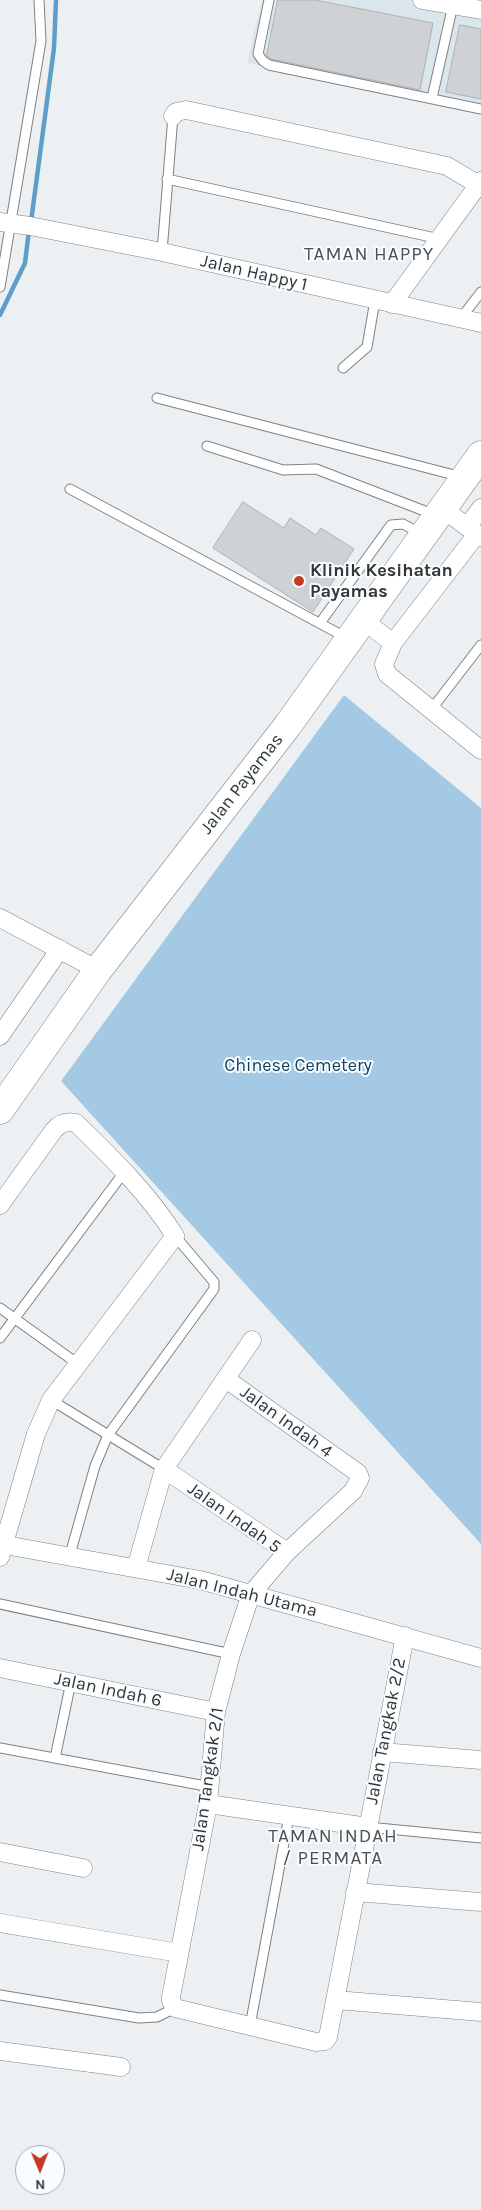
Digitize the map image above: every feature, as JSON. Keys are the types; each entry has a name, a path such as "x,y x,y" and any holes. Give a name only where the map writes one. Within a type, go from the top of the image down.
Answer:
{"highway":[{"name":"Jalan Payamas","path":"0,1110 98,970 282,732 481,455"}],"street":[{"path":"422,0 481,10"},
{"path":"173,116 181,110 186,110 448,166 480,183 392,304"},
{"name":"Jalan Happy 1","path":"14,223 162,252 481,323"},
{"path":"481,508 475,532 393,643 384,664 387,674 481,750"},
{"path":"434,520 475,532"},
{"path":"356,629 393,643"},
{"path":"0,918 98,970"},
{"path":"0,1036 60,949"},
{"path":"0,1205 54,1130 63,1123 76,1123 125,1171 160,1212 175,1236 51,1400 36,1434 1,1548"},
{"path":"136,1568 164,1469 252,1340"},
{"name":"Jalan Indah 4","path":"226,1379 359,1475 358,1484 287,1552"},
{"name":"Jalan Indah 5","path":"164,1469 287,1552 251,1594"},
{"name":"Jalan Indah Utama","path":"1,1548 165,1573 251,1594 481,1658"},
{"name":"Jalan Tangkak 2/1","path":"173,2002 178,1953 210,1795 216,1712 231,1654 251,1594"},
{"name":"Jalan Tangkak 2/2","path":"250,2026 316,2042 325,2040 330,2033 355,1892 405,1636"},
{"name":"Jalan Indah 6","path":"0,1668 216,1712"},
{"path":"382,1752 481,1760"},
{"path":"210,1795 289,1816 368,1827"},
{"path":"0,1852 83,1868"},
{"path":"355,1892 481,1902"},
{"path":"0,1923 178,1953"},
{"path":"336,2000 481,2012"},
{"path":"173,2002 250,2026"},
{"path":"0,2051 121,2066"}],"lane":[{"path":"0,287 14,223 41,41 39,0"},
{"path":"269,0 258,54 269,65 481,108"},
{"path":"432,98 453,5"},
{"path":"162,252 173,116"},
{"path":"167,178 440,239"},
{"path":"461,318 481,292"},
{"path":"344,368 367,347 375,300"},
{"path":"157,398 465,478"},
{"path":"207,446 286,470 316,469 434,520"},
{"path":"70,489 320,623 356,629"},
{"path":"320,623 388,528 399,523 434,520"},
{"path":"431,710 481,645"},
{"path":"0,1338 125,1171"},
{"path":"69,1558 95,1466 108,1435 214,1289 214,1282 175,1236"},
{"path":"0,1308 78,1364"},
{"path":"51,1400 164,1469"},
{"path":"0,1604 231,1654"},
{"path":"55,1758 71,1682"},
{"path":"0,1748 55,1758 210,1795"},
{"path":"250,2026 289,1816"},
{"path":"368,1827 481,1838"},
{"path":"0,1996 139,2018 157,2017 173,2002"}],"shaded area":[{"path":"262,0 481,0 481,114 247,63"}],"green space":[{"name":"Chinese Cemetery","path":"344,695 481,808 481,1544 61,1081"}],"building":[{"path":"278,0 315,0 433,23 420,90 271,59 267,56"},
{"path":"460,25 481,29 481,99 446,92"},
{"name":"Klinik Kesihatan Payamas","path":"243,502 284,528 290,518 316,535 321,528 354,549 313,612 213,548"}],"waterway":[{"path":"31,222 54,48 56,0"},
{"path":"0,315 25,263 29,230"}],"place":[{"name":"Klinik Kesihatan Payamas","path":"299,581"}],"district":[{"name":"TAMAN HAPPY","path":"369,255"},
{"name":"TAMAN INDAH / PERMATA","path":"333,1848"}]}
